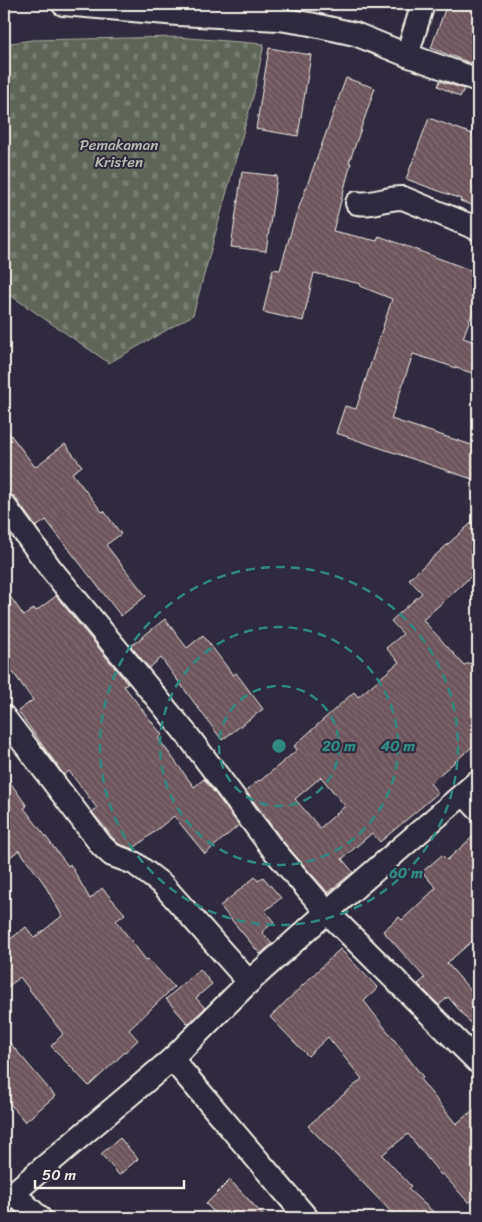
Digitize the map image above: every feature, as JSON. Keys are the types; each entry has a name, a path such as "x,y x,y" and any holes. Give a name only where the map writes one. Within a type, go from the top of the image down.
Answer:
{"street":[{"path":"62,4 310,24 347,32 478,80"},
{"path":"407,55 423,4"},
{"path":"357,203 369,204 394,198 403,198 478,229"},
{"path":"4,505 51,569 188,736 272,848 327,912 478,1062"},
{"path":"4,717 102,846 112,855 134,863 163,885 249,982"},
{"path":"40,1218 8,1197 172,1059 249,982 327,912 474,795"},
{"path":"172,1059 307,1218"}],"green space":[{"name":"Pemakaman Kristen","path":"177,37 264,44 254,93 193,315 109,363 4,291 4,44 32,40"}],"building":[{"path":"447,4 464,4 478,9 478,66 431,48"},
{"path":"269,48 311,55 298,136 256,129"},
{"path":"346,78 375,88 349,163 351,163 333,231 377,241 379,236 478,273 478,297 463,338 478,343 478,375 413,354 391,419 478,447 478,471 475,480 336,433 345,406 356,409 392,299 360,286 361,284 314,273 303,321 263,312 273,269 280,270 294,221"},
{"path":"440,81 464,89 460,97 438,86"},
{"path":"429,118 478,136 478,207 406,179"},
{"path":"242,172 277,176 266,251 231,247"},
{"path":"4,426 35,467 65,444 82,466 72,473 121,534 106,545 146,596 121,616 46,520 36,527 15,497 4,490"},
{"path":"478,517 478,570 423,620 464,665 478,661 478,745 472,747 430,783 438,793 380,842 372,833 342,859 353,872 328,893 282,840 246,791 297,750 294,746 354,692 358,697 399,662 386,648 403,634 391,621 422,593 409,579","holes":["321,777 345,806 320,828 295,799"]},
{"path":"4,588 24,616 34,608 36,611 56,596 128,684 124,686 162,735 158,738 194,787 204,779 239,825 205,854 174,816 133,849 119,844 114,839 92,812 97,808 69,771 64,775 18,711 33,700 12,671 4,677"},
{"path":"165,619 187,648 203,635 233,675 236,673 263,709 222,740 161,658 149,668 131,646"},
{"path":"4,774 27,806 24,808 68,866 70,864 90,899 102,888 125,914 116,921 146,960 148,959 174,987 129,1030 138,1040 89,1086 51,1046 63,1034 20,977 4,990 4,944 26,927 34,938 62,916 43,882 19,850 4,862"},
{"path":"478,832 478,936 447,963 478,999 478,1032 448,997 439,1005 418,984 425,978 383,931 399,917 402,920 436,888 422,872 442,855 447,860"},
{"path":"255,877 258,881 263,877 281,898 265,911 274,922 262,932 272,944 260,954 220,906"},
{"path":"340,949 378,988 364,1001 423,1077 420,1079 456,1124 478,1106 478,1194 469,1203 443,1174 441,1175 408,1134 382,1155 411,1186 408,1189 440,1218 397,1218 308,1126 362,1079 328,1037 308,1056 270,1017"},
{"path":"200,969 212,984 196,998 205,1008 188,1024 166,999"},
{"path":"4,1036 55,1096 25,1122 4,1096"},
{"path":"120,1138 138,1159 119,1175 101,1154"},
{"path":"230,1180 266,1218 220,1218 206,1204"}]}
